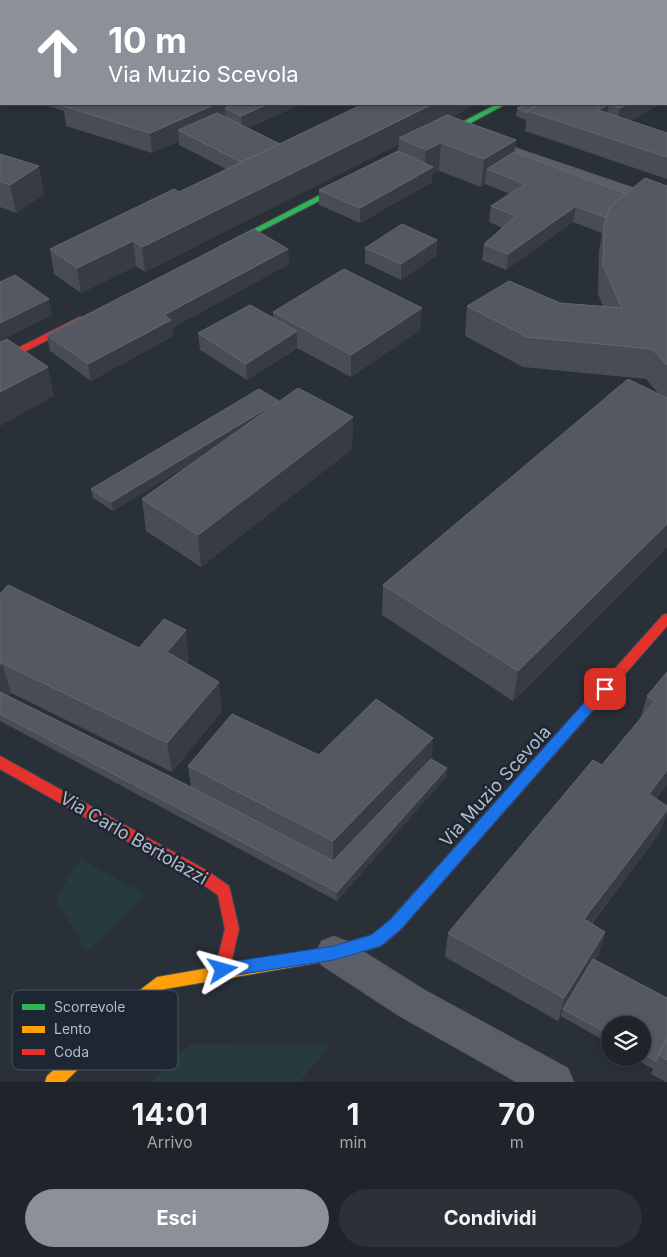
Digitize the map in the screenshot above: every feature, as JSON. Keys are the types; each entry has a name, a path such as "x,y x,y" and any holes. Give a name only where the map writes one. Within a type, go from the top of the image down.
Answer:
{"street":[{"path":"426,144 500,105"},
{"path":"450,130 667,206"},
{"path":"213,252 364,175"},
{"path":"0,361 89,316"},
{"name":"Via Muzio Scevola","path":"152,990 162,982 223,970 334,953 376,941 396,924 667,618"},
{"name":"Via Carlo Bertolazzi","path":"0,762 201,875 224,891 232,929 223,970"},
{"path":"334,953 412,1003 554,1082"},
{"name":"Via Muzio Scevola","path":"53,1082 66,1070"}],"green space":[{"path":"80,859 147,895 86,952 56,898"},
{"path":"190,1044 331,1045 299,1082 152,1082 164,1070 178,1070 178,1056"}],"building":[{"path":"66,105 214,105 150,133 63,106"},
{"path":"232,105 266,105 241,116 225,108"},
{"path":"361,105 431,105 142,247 133,241 77,268 50,249 174,189 179,192"},
{"path":"524,105 538,105 527,111 527,113 517,108"},
{"path":"538,105 607,105 598,110 667,133 667,157 527,111"},
{"path":"612,105 626,105 620,108"},
{"path":"217,113 280,144 241,162 178,130"},
{"path":"447,115 516,140 484,159 441,143 426,150 399,138"},
{"path":"398,151 433,167 360,208 319,190"},
{"path":"514,152 626,194 611,206 606,218 576,206 508,254 484,244 516,216 491,206 525,184 487,169"},
{"path":"0,154 39,166 10,185 0,181"},
{"path":"645,178 667,186 667,365 652,349 527,337 467,306 509,281 560,303 622,308 603,265 604,224 611,206"},
{"path":"402,224 437,240 401,264 365,248"},
{"path":"254,229 288,249 164,315 171,320 88,364 47,335"},
{"path":"344,269 422,308 351,355 273,312"},
{"path":"15,275 49,299 0,323 0,282"},
{"path":"250,305 297,331 246,364 198,333"},
{"path":"7,339 48,367 0,392 0,342"},
{"path":"628,379 667,398 667,524 518,671 383,585"},
{"path":"298,388 353,417 198,535 142,499"},
{"path":"259,389 279,401 111,502 91,489"},
{"path":"8,585 139,648 164,619 186,630 167,652 219,682 167,743 2,663 0,665 0,594"},
{"path":"667,672 667,770 649,794 667,806 667,810 584,919 605,932 564,998 448,933 593,760 602,765 655,701 647,696"},
{"path":"0,692 191,787 333,861 431,759 447,768 337,892 0,714"},
{"path":"376,699 433,738 333,841 188,766 232,714 319,755"},
{"path":"593,959 667,998 667,1037 656,1061 651,1058 651,1016 601,1016 601,1030 563,1009"},
{"path":"667,1037 667,1060 659,1055"}],"traffic: fast":[{"path":"434,139 500,105"},
{"path":"223,247 352,182"}],"traffic: slow":[{"path":"152,990 162,982 334,953 376,941 380,938"},
{"path":"53,1082 66,1070"}],"traffic: jam":[{"path":"0,361 80,320"},
{"path":"380,938 396,924 667,618"},
{"path":"0,762 201,875 224,891 232,929 223,970"}],"route":[{"path":"223,970 334,953 376,941 396,924 605,689"}]}
